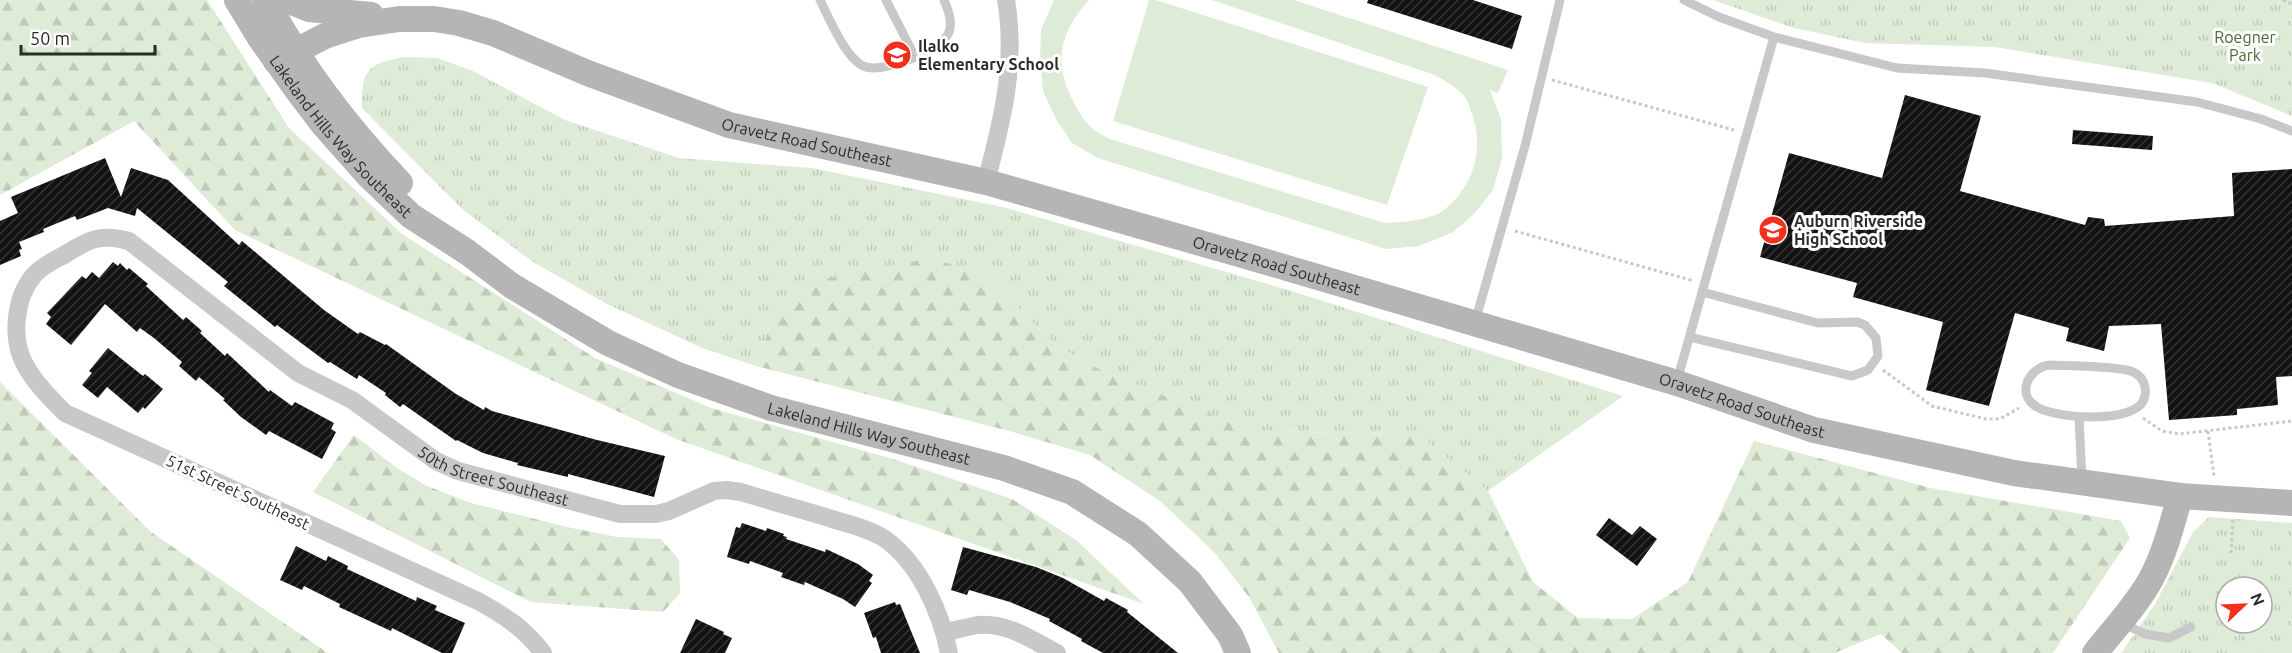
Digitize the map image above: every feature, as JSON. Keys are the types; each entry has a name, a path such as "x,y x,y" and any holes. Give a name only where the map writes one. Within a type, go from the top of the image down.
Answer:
{"street":[{"name":"Lakeland Hills Way Southeast","path":"237,0 286,56"},
{"name":"Lakeland Hills Way Southeast","path":"266,0 286,56 322,123 369,176 411,216 546,308 608,343 678,375 771,408 1004,468 1072,492 1138,534 1190,582 1230,634 1238,653"},
{"path":"287,0 309,9 325,12 434,19"},
{"path":"986,182 1000,128 1008,79 1010,32 1006,0"},
{"name":"Oravetz Road Southeast","path":"286,56 325,36 359,25 399,19 434,19 459,23 494,33 590,74 729,125 986,182 1677,383 1814,430 2014,472 2180,496 2292,503"},
{"name":"50th Street Southeast","path":"34,275 44,266 97,238 113,237 129,241 298,373 352,400 436,461 458,471 621,514 656,514 669,511 714,491 727,490 741,492 864,529 884,539 903,555 920,578 945,632 949,653"},
{"name":"51st Street Southeast","path":"34,275 24,290 19,305 16,324 18,342 23,361 33,377 65,413 478,601 506,616 528,634 543,653"},
{"path":"2095,653 2151,579 2166,547 2180,496"},
{"path":"945,632 979,625 998,626 1011,629 1057,653"}],"lane":[{"path":"820,0 845,46 862,66 875,70 915,57 940,43 949,33 951,20 944,0"},
{"path":"886,0 915,57"},
{"path":"1474,324 1502,228 1560,0"},
{"path":"1684,0 1719,17 1774,37 1897,68 1985,73 2197,102 2261,119 2292,131"},
{"path":"1677,383 1774,37"},
{"path":"1690,337 1843,375 1860,375 1874,364 1878,347 1876,338 1872,331 1857,322 1818,323 1703,288"},
{"path":"2043,366 2130,370 2142,378 2145,385 2144,400 2135,411 2079,417 2042,410 2030,401 2026,387 2027,380 2031,374 2043,366"},
{"path":"2079,417 2082,482"},
{"path":"2120,622 2145,634 2169,638 2191,627"}],"path":[{"path":"2283,0 2292,4"},
{"path":"1542,77 1747,134"},
{"path":"1502,228 1548,239 1703,288"},
{"path":"1874,364 1932,406 1978,418 2000,419 2030,401"},
{"path":"2135,411 2153,426 2170,433 2292,421"},
{"path":"2208,431 2214,472 2223,499 2231,553"}],"green space":[{"path":"0,0 207,0 289,128 402,234 595,358 711,408 893,459 1012,499 1076,540 1144,604 676,439 235,230 134,121 0,195"},
{"path":"1054,0 1089,0 1079,11 1066,34 1062,59 1066,85 1072,99 1084,120 1096,131 1110,139 1385,223 1416,220 1438,214 1454,201 1469,179 1474,166 1477,140 1476,127 1465,97 1451,84 1435,75 1212,0 1294,0 1508,70 1498,93 1490,90 1501,119 1502,158 1493,190 1474,214 1453,232 1419,246 1386,249 1098,158 1072,143 1056,119 1043,91 1040,61 1041,30"},
{"path":"1149,0 1156,0 1428,87 1387,205 1113,121"},
{"name":"Roegner Park","path":"1713,0 2292,0 2292,116 2212,83 1995,47 1865,43 1794,28"},
{"path":"405,57 437,58 473,71 565,120 679,158 812,168 1007,208 1288,290 1623,396 1488,491 1420,436 1250,430 1103,371 1057,347 986,276 774,315 756,366 700,347 607,304 533,262 462,209 362,108 363,85 369,70 383,62"},
{"path":"931,258 986,276 1057,347 1103,371 1250,430 1420,436 1488,491 1533,582 1578,618 1632,619 1688,582 1754,441 1931,488 2121,521 2130,538 2053,653 1902,653 1881,634 1835,653 1279,653 1249,597 1214,552 1160,501 1090,455 1013,432 756,366 774,315 822,279"},
{"path":"0,382 151,532 328,653 0,653"},
{"path":"354,435 397,468 427,486 471,503 617,537 661,539 679,560 680,593 663,612 531,602 313,492"},
{"path":"2209,517 2292,523 2292,653 2121,653 2155,604 2193,532"},
{"path":"2292,641 2292,653 2246,653"}],"building":[{"path":"1368,0 1473,0 1522,16 1512,49 1367,3"},
{"path":"1905,95 1981,116 1960,191 2085,225 2088,217 2104,219 2105,226 2234,216 2232,173 2292,169 2292,376 2276,377 2278,405 2237,409 2237,415 2169,420 2161,324 2109,326 2104,351 2066,341 2069,328 2015,313 1989,406 1926,390 1943,322 1853,297 1857,283 1760,257 1789,153 1882,178"},
{"path":"2073,130 2153,136 2152,150 2072,144"},
{"path":"105,158 121,197 131,168 168,180 239,245 242,241 324,310 358,334 360,332 386,344 456,394 484,410 485,407 492,411 597,440 665,456 654,497 568,474 568,477 517,465 518,463 483,453 456,441 403,404 400,407 385,395 386,393 359,375 357,379 330,362 328,363 277,325 275,327 224,286 228,282 137,208 135,216 108,208 77,220 75,216 43,229 44,232 19,242 22,249 19,250 21,256 0,265 0,221 18,213 11,197"},
{"path":"113,262 118,266 120,263 127,270 129,268 183,320 186,317 225,356 227,353 269,392 270,390 292,406 295,402 334,423 331,429 336,432 322,459 269,431 266,435 241,417 223,400 225,399 199,377 196,381 179,366 182,362 154,338 140,328 137,332 105,304 71,345 46,324 51,317 47,313 82,276 86,279 92,272 99,278"},
{"path":"108,348 163,389 145,409 143,407 138,413 107,387 98,398 82,385 92,373 89,371"},
{"path":"1609,518 1632,535 1640,526 1657,539 1637,566 1596,535"},
{"path":"742,523 766,531 767,528 784,534 786,539 825,552 826,549 858,564 873,575 869,581 872,583 855,607 805,582 804,585 781,577 783,573 750,561 749,564 727,557 736,527 740,528"},
{"path":"296,546 326,561 328,556 348,566 347,569 416,601 417,597 437,606 435,610 465,623 452,653 442,653 392,628 391,631 339,607 340,604 304,586 302,590 280,580"},
{"path":"963,547 1036,567 1063,578 1104,601 1106,598 1128,610 1127,612 1178,653 1103,653 1049,621 1050,619 1010,602 969,590 967,595 951,590"},
{"path":"895,602 896,605 900,604 920,653 881,653 876,637 873,638 864,613"},
{"path":"696,619 732,638 725,653 680,653"}],"place":[{"name":"Ilalko Elementary School","path":"897,55"},
{"name":"Auburn Riverside High School","path":"1773,230"}]}
